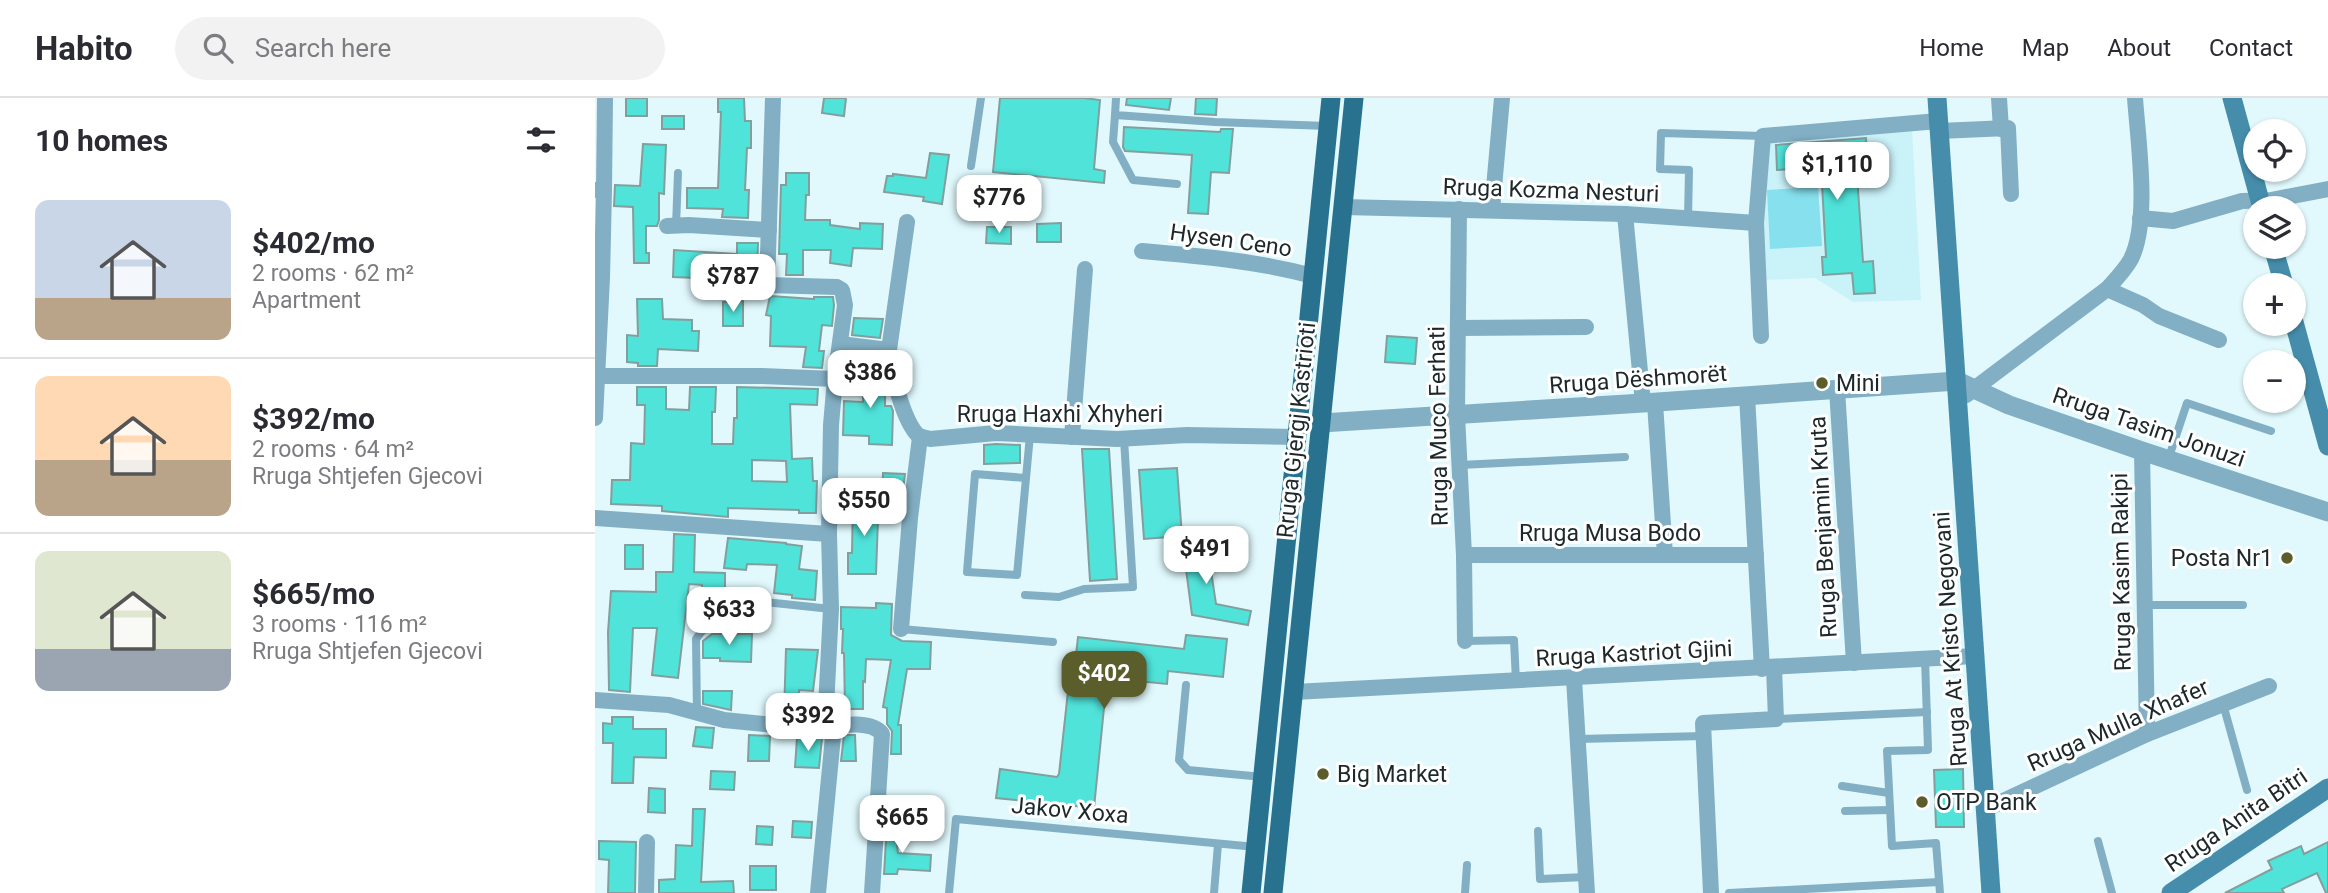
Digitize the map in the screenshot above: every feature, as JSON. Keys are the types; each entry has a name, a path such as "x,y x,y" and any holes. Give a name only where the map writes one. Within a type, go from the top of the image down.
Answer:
{"main road":[{"name":"Rruga Gjergj Kastrioti","path":"1251,893 1331,98"},
{"name":"Rruga Gjergj Kastrioti","path":"1273,893 1354,98"},
{"name":"Rruga At Kristo Negovani","path":"1937,98 1964,391 1975,656 1991,893"},
{"path":"2232,98 2259,196"},
{"path":"2298,336 2328,446"},
{"name":"Rruga Anita Bitri","path":"2171,893 2328,788"}],"street":[{"path":"595,418 603,278 599,190 605,98"},
{"path":"773,98 767,285 837,286 842,290 845,305 831,425 830,727 818,893"},
{"path":"1492,209 1502,98"},
{"path":"1999,98 2001,129"},
{"path":"1964,391 2107,289 2131,259 2140,218 2135,98"},
{"path":"1761,336 1756,223 1763,136 1939,126 2008,128 2011,194"},
{"path":"2292,196 2328,189"},
{"path":"2140,218 2173,221 2243,201"},
{"name":"Rruga Kozma Nesturi","path":"1343,207 1625,214 1756,223"},
{"name":"Rruga Muco Ferhati","path":"1459,209 1457,415 1465,641"},
{"path":"1625,214 1665,555"},
{"path":"901,629 920,437 912,426 890,367 889,349 907,222"},
{"path":"672,226 769,230"},
{"name":"Hysen Ceno","path":"1142,251 1252,262 1314,276"},
{"path":"1072,437 1085,270"},
{"path":"2107,289 2143,305 2159,316 2219,340"},
{"path":"1458,328 1586,327"},
{"path":"840,344 889,349"},
{"path":"597,376 835,379"},
{"name":"Rruga Dëshmorët","path":"1321,423 1837,389 1964,391"},
{"name":"Rruga Benjamin Kruta","path":"1837,389 1854,663"},
{"name":"Rruga Tasim Jonuzi","path":"1964,391 2328,512"},
{"path":"1711,893 1703,723 1776,719 1756,555 1747,396"},
{"name":"Rruga Haxhi Xhyheri","path":"920,437 937,439 996,433 1124,439 1187,435 1297,437"},
{"name":"Rruga Kasim Rakipi","path":"2142,451 2147,734"},
{"path":"595,517 829,534"},
{"name":"Rruga Musa Bodo","path":"1464,555 1756,555"},
{"name":"Rruga Kastriot Gjini","path":"1294,692 1975,656"},
{"path":"1574,679 1586,885"},
{"name":"Rruga Mulla Xhafer","path":"1986,809 2147,734 2269,686"},
{"path":"595,700 669,705 697,714 757,724 876,727 882,734 872,893"},
{"path":"646,842 646,893"}],"lane":[{"path":"971,166 981,98"},
{"path":"1117,98 1112,142 1133,180 1177,184"},
{"path":"1115,115 1328,126"},
{"path":"1688,218 1689,170 1660,169 1661,133 1763,136"},
{"path":"672,226 678,173"},
{"path":"2168,460 2187,403 2271,431"},
{"path":"1026,478 975,474 967,572 1017,575 1030,435"},
{"path":"1025,595 1059,597 1084,589 1132,587 1124,439"},
{"path":"1459,465 1625,457"},
{"path":"697,714 697,639 702,631 710,627 756,627 757,609 765,602 831,609"},
{"path":"2145,605 2243,604"},
{"path":"901,629 1053,642"},
{"path":"1465,641 1514,640 1516,681"},
{"path":"1925,659 1929,750 1887,751 1892,846 1936,843 1940,893"},
{"path":"1186,685 1179,760 1188,770 1263,777"},
{"path":"2223,704 2247,790"},
{"path":"1776,719 1927,712"},
{"path":"1578,738 1704,736"},
{"path":"1842,786 1889,793"},
{"path":"1845,811 1890,810"},
{"name":"Jakov Xoxa","path":"949,893 956,819 1255,848"},
{"path":"1538,831 1540,879 1586,885"},
{"path":"2098,841 2112,893"},
{"path":"1214,893 1218,844"},
{"path":"1465,893 1467,865"},
{"path":"1729,893 1939,882"}],"shaded area":[{"path":"1912,128 1921,300 1853,302 1815,278 1764,280 1763,224 1770,142"},
{"path":"1818,187 1822,246 1770,249 1767,190"}],"building":[{"path":"626,98 647,98 647,116 626,116"},
{"path":"718,98 744,98 745,121 751,121 751,148 747,148 745,190 749,190 748,218 722,217 723,209 687,208 687,188 718,188 721,112 718,112"},
{"path":"824,98 846,98 844,116 822,113"},
{"path":"1000,98 1100,100 1094,169 1105,171 1104,183 993,172"},
{"path":"1127,98 1171,98 1169,110 1126,105"},
{"path":"1196,98 1217,98 1216,115 1195,114"},
{"path":"662,116 684,116 684,129 662,129"},
{"path":"1124,127 1220,132 1221,129 1233,129 1229,173 1211,172 1208,214 1188,213 1192,155 1125,151"},
{"path":"1866,138 1868,174 1857,175 1863,262 1873,261 1875,293 1854,294 1852,273 1823,275 1822,257 1826,257 1822,184 1817,184 1816,167 1777,170 1776,145"},
{"path":"643,144 666,145 664,194 659,193 657,226 646,226 646,253 649,253 649,263 634,263 633,207 614,206 615,185 640,186"},
{"path":"930,153 949,155 942,204 923,201 924,197 884,192 887,176 893,174 926,178"},
{"path":"786,173 809,173 805,220 830,220 830,225 860,229 860,223 883,224 882,249 853,248 851,266 830,263 831,250 803,250 803,275 786,275 787,254 779,254 781,185 786,185"},
{"path":"1061,223 1061,242 1037,242 1037,224"},
{"path":"987,227 1011,227 1011,244 986,243"},
{"path":"737,243 758,243 757,270 734,269 734,273 722,273 721,279 673,277 674,250 737,254"},
{"path":"770,296 814,299 833,297 832,326 822,325 819,351 824,351 822,368 803,367 806,347 770,346 771,316 766,315"},
{"path":"637,299 662,299 663,319 692,320 692,331 699,331 698,351 658,349 657,366 638,366 638,363 627,362 627,335 638,336"},
{"path":"743,301 743,326 723,326 723,302"},
{"path":"854,318 883,319 880,338 852,335"},
{"path":"1387,336 1417,338 1415,364 1385,362"},
{"path":"863,364 880,364 885,385 885,406 891,406 893,411 892,445 869,444 869,436 843,435 844,401 863,402"},
{"path":"637,387 666,387 666,409 689,410 690,387 716,387 715,412 712,412 712,444 733,444 734,418 737,418 737,387 818,389 817,405 790,404 792,459 812,458 813,481 817,481 816,513 728,508 728,517 662,511 662,506 611,504 612,480 630,480 631,443 644,444 645,405 637,405","holes":["752,460 786,461 787,482 752,481"]},
{"path":"984,445 1020,445 1020,463 984,464"},
{"path":"1082,449 1109,449 1117,579 1090,581"},
{"path":"1177,468 1182,536 1144,539 1139,470"},
{"path":"883,473 905,474 902,498 882,497"},
{"path":"853,498 876,499 876,574 848,574 848,553 852,553"},
{"path":"674,534 695,535 694,572 725,573 725,594 744,594 743,620 710,620 701,624 702,585 689,584 678,678 652,675 657,628 633,628 630,692 609,690 608,632 611,591 656,592 656,572 673,572"},
{"path":"728,538 802,546 799,569 817,571 815,600 774,593 777,565 747,564 746,570 724,568"},
{"path":"1205,538 1207,565 1210,564 1216,604 1251,611 1248,625 1192,615 1182,539"},
{"path":"625,545 643,545 643,569 625,569"},
{"path":"876,603 892,604 891,635 902,641 931,642 930,669 907,669 898,725 901,725 901,754 891,754 892,731 887,724 887,708 883,707 891,660 866,659 863,709 845,709 841,607 876,608"},
{"path":"712,634 752,634 751,662 703,658 703,641"},
{"path":"1186,635 1227,639 1223,677 1168,671 1167,684 1107,678 1094,808 996,798 1000,769 1057,777 1059,774 1069,682 1073,682 1078,637 1184,649"},
{"path":"786,649 818,650 813,691 799,690 799,717 784,715"},
{"path":"703,691 732,691 731,710 703,704"},
{"path":"612,717 633,717 633,729 666,729 666,758 634,757 633,783 612,783 613,743 603,743 603,723 612,724"},
{"path":"696,727 714,728 712,748 693,746"},
{"path":"749,735 770,736 769,761 748,761"},
{"path":"844,735 855,735 856,761 841,761"},
{"path":"797,738 822,738 819,768 795,767"},
{"path":"1963,769 1964,827 1936,827 1934,770"},
{"path":"711,771 735,772 734,790 710,789"},
{"path":"649,788 665,789 665,813 648,812"},
{"path":"693,809 705,809 701,882 733,881 734,893 659,893 659,880 675,879 676,845 692,846"},
{"path":"793,821 812,822 811,838 792,837"},
{"path":"887,823 899,824 898,853 931,855 930,871 898,869 897,874 884,874"},
{"path":"757,826 773,827 772,845 756,844"},
{"path":"599,841 636,842 635,893 608,893 609,860 599,859"},
{"path":"2328,842 2328,893 2317,873 2282,889 2284,893 2225,893 2272,869 2268,861 2301,846 2304,854"},
{"path":"750,866 776,866 776,890 750,890"}],"place":[{"name":"Mini","path":"1822,383"},
{"name":"Posta Nr1","path":"2287,558"},
{"name":"Big Market","path":"1323,774"},
{"name":"OTP Bank","path":"1922,802"}]}
